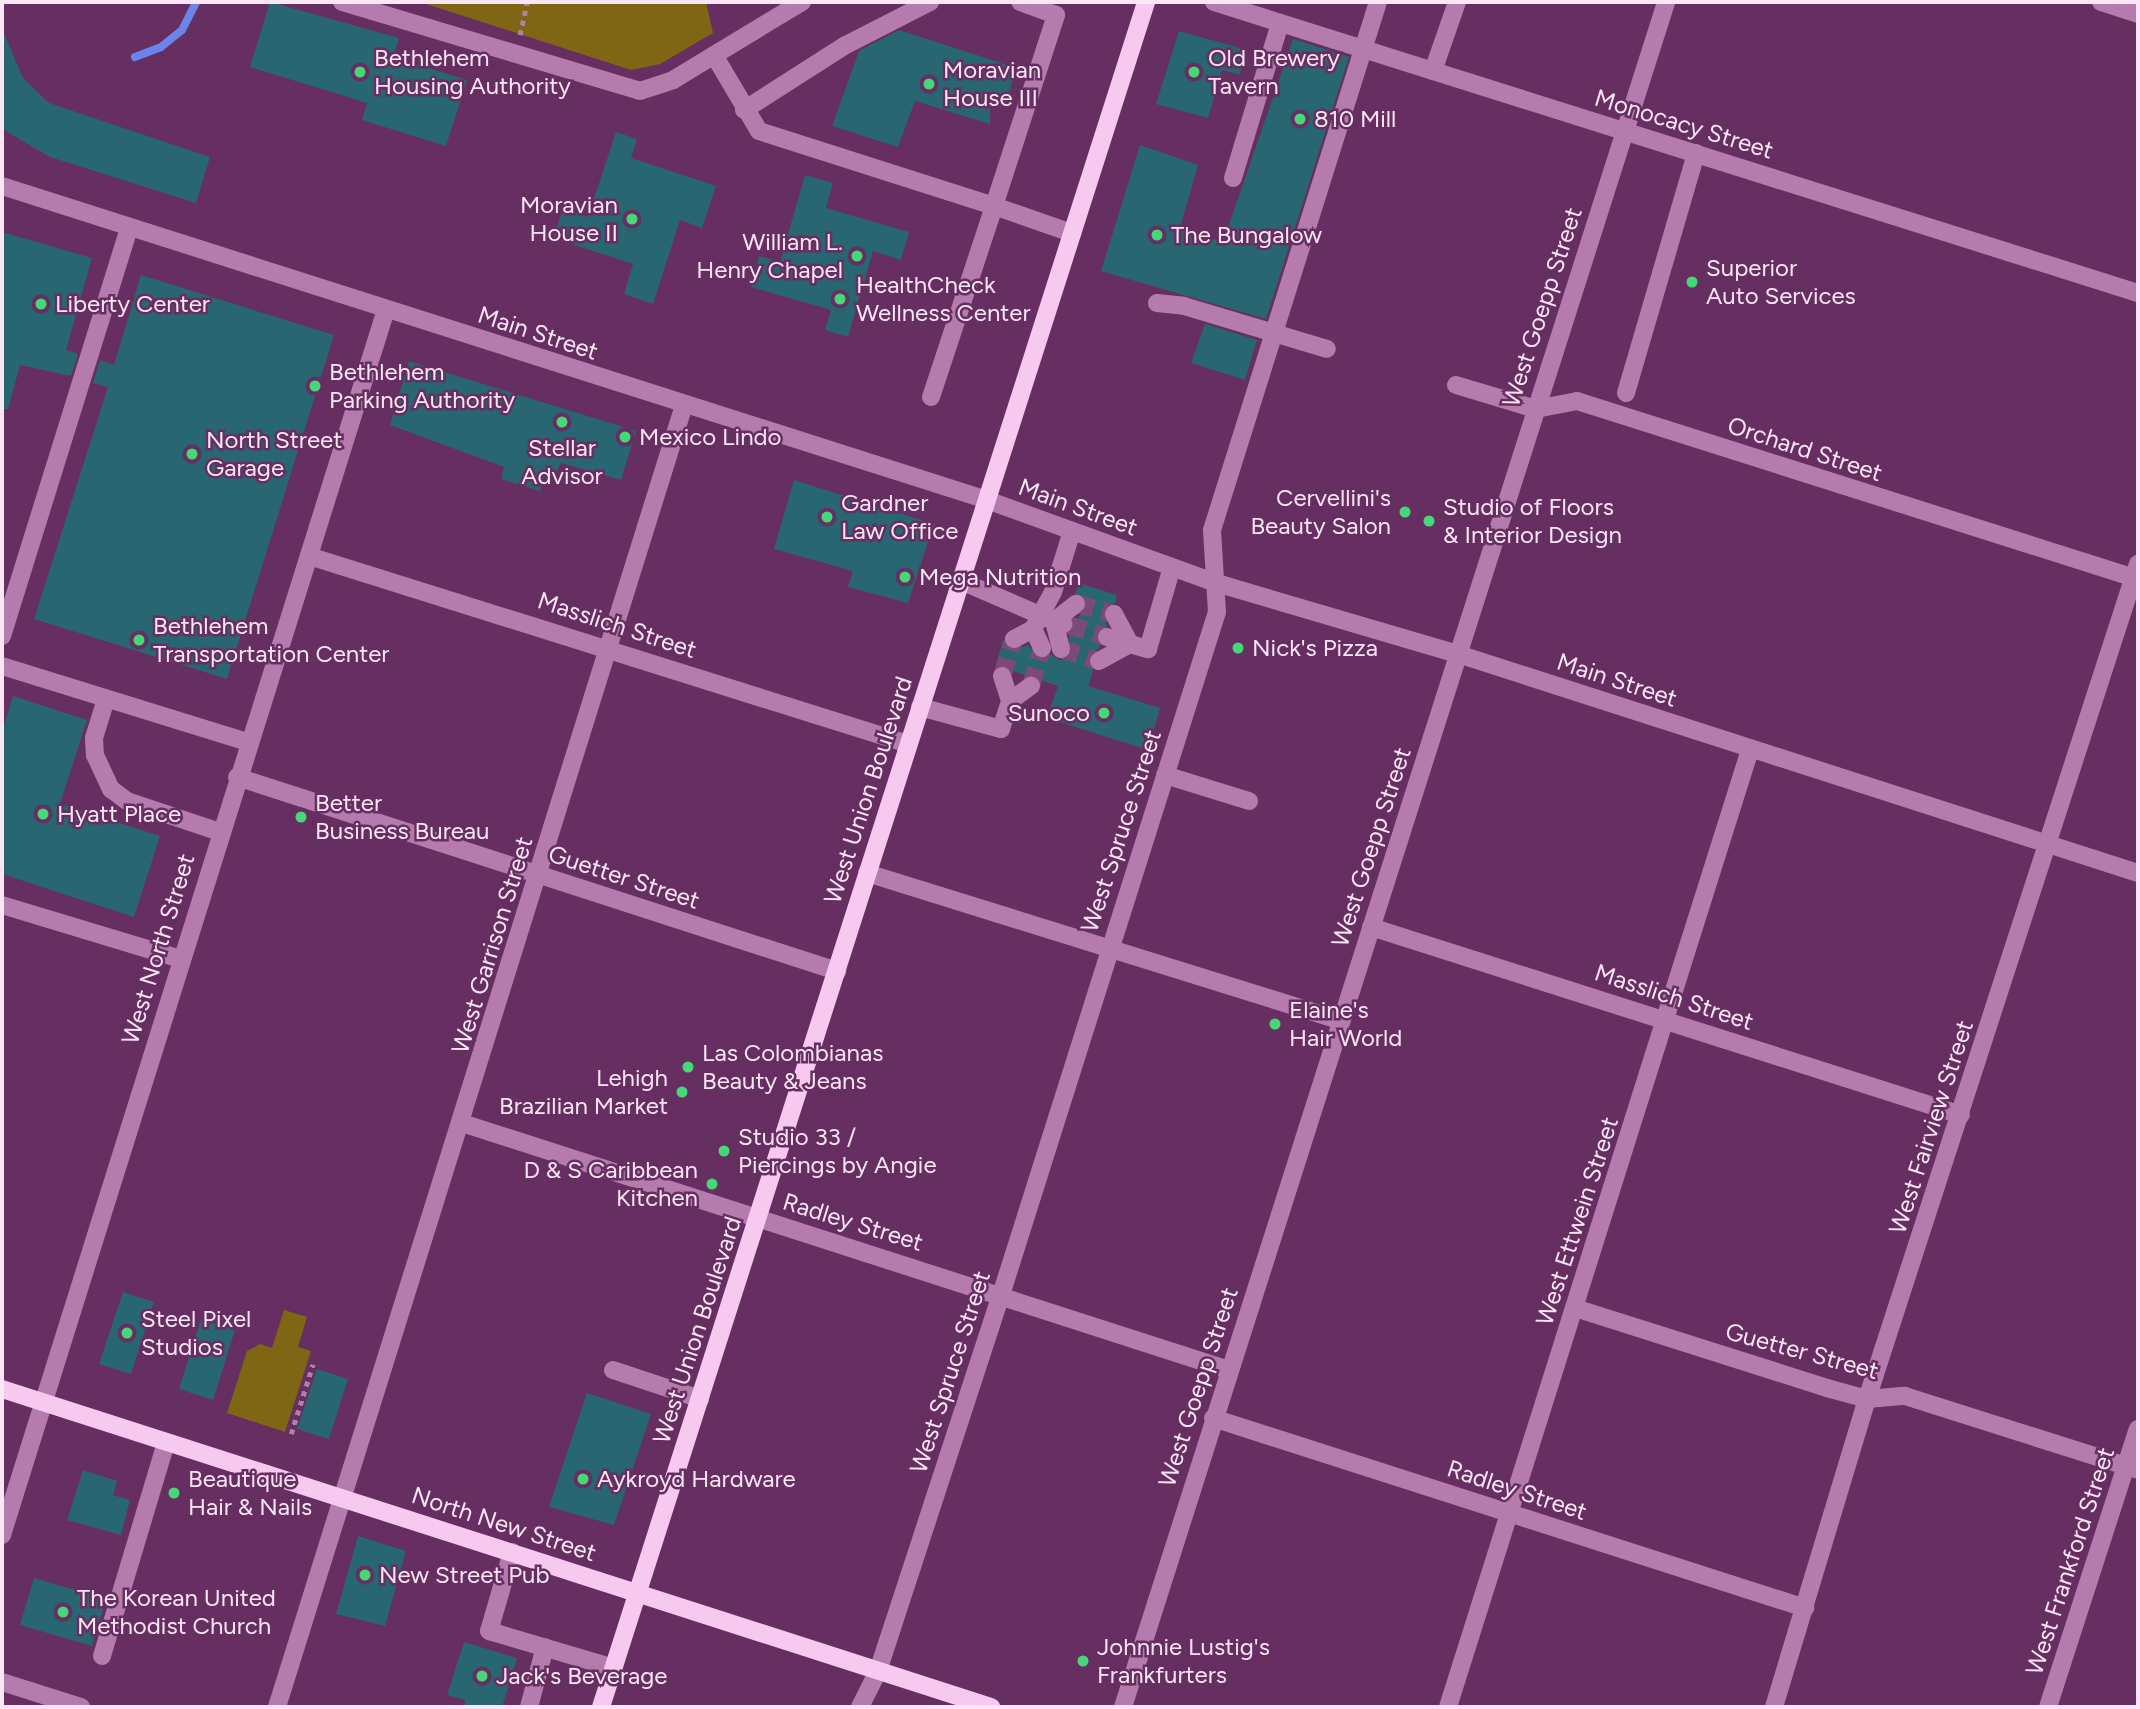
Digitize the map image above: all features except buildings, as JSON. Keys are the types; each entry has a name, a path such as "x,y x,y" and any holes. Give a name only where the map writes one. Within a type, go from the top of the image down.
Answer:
{"main road":[{"name":"West Union Boulevard","path":"601,1707 1146,2"},
{"name":"North New Street","path":"2,1389 991,1707"}],"street":[{"path":"342,2 631,90 660,86 802,2"},
{"path":"744,110 844,46 930,2"},
{"path":"931,397 1056,15 1020,2"},
{"name":"Monocacy Street","path":"1214,2 2138,293"},
{"name":"West Spruce Street","path":"860,1707 878,1671 1002,1295 1217,612 1213,582 1212,530 1378,2"},
{"path":"1433,71 1457,2"},
{"name":"West Goepp Street","path":"1123,1707 1623,130 1666,2"},
{"path":"2101,2 2121,5 2138,14"},
{"path":"1233,178 1280,23"},
{"path":"714,55 744,110 759,131 786,143 994,205 1072,233"},
{"path":"1626,393 1696,153"},
{"name":"Main Street","path":"2,187 987,500 1213,582 1458,654 1750,750 2049,842 2138,873"},
{"path":"2,636 129,227"},
{"path":"1157,303 1184,306 1327,349"},
{"name":"West North Street","path":"2,1535 237,777 386,310"},
{"name":"Orchard Street","path":"1456,385 1536,409 1577,401 2137,573"},
{"name":"West Garrison Street","path":"277,1707 540,876 684,405"},
{"path":"1042,648 1053,592 1072,531"},
{"name":"Masslich Street","path":"309,556 610,648 908,744"},
{"path":"1107,637 1147,649 1172,567"},
{"name":"West Fairview Street","path":"1774,1707 1867,1399 2137,573"},
{"path":"961,581 999,594 1048,623 1061,649"},
{"path":"1014,639 1048,623 1076,604"},
{"path":"1114,614 1130,644"},
{"path":"1100,661 1130,644"},
{"path":"2,666 248,742"},
{"path":"920,707 1001,729 1010,701 1002,676"},
{"path":"1010,701 1031,686"},
{"path":"106,699 93,738 94,755 111,789 127,801 220,832"},
{"name":"West Ettwein Street","path":"1448,1707 1750,750"},
{"path":"1165,775 1249,801"},
{"name":"Guetter Street","path":"237,777 837,971"},
{"path":"867,873 1341,1021"},
{"path":"2,905 181,959"},
{"name":"Masslich Street","path":"1371,927 1961,1115"},
{"name":"Radley Street","path":"462,1123 1229,1370"},
{"name":"Guetter Street","path":"1575,1308 1867,1399 1905,1396 2132,1468"},
{"path":"612,1370 700,1399"},
{"name":"Radley Street","path":"1213,1418 1805,1608"},
{"name":"West Frankford Street","path":"2049,1707 2132,1468 2138,1429"},
{"path":"102,1656 166,1442"},
{"path":"512,1552 489,1631 614,1668"},
{"path":"528,1707 545,1647"},
{"path":"2,1682 81,1707"}],"path":[{"path":"519,37 527,2"},
{"path":"507,32 532,40"},
{"path":"291,1434 313,1364"}],"shaded area":[{"path":"420,2 706,2 713,33 660,64 631,70"},
{"path":"284,1310 307,1317 298,1347 311,1351 285,1432 227,1413 247,1351 260,1344 272,1348"}],"waterway":[{"path":"135,57 161,47 182,30 196,2"}],"tunnel":[{"path":"1076,604 1114,614"},
{"path":"1068,625 1107,637"},
{"path":"1002,676 1014,639"},
{"path":"1031,686 1042,648"},
{"path":"1061,649 1099,661"}],"place":[{"name":"Bethlehem Housing Authority","path":"360,72"},
{"name":"Old Brewery Tavern","path":"1194,72"},
{"name":"Moravian House III","path":"929,84"},
{"name":"810 Mill","path":"1300,119"},
{"name":"Moravian House II","path":"632,219"},
{"name":"The Bungalow","path":"1157,235"},
{"name":"William L. Henry Chapel","path":"857,256"},
{"name":"Superior Auto Services","path":"1692,282"},
{"name":"HealthCheck Wellness Center","path":"840,299"},
{"name":"Liberty Center","path":"41,304"},
{"name":"Bethlehem Parking Authority","path":"315,386"},
{"name":"Stellar Advisor","path":"562,422"},
{"name":"Mexico Lindo","path":"625,437"},
{"name":"North Street Garage","path":"192,454"},
{"name":"Cervellini's Beauty Salon","path":"1405,512"},
{"name":"Gardner Law Office","path":"827,517"},
{"name":"Studio of Floors & Interior Design","path":"1429,521"},
{"name":"Mega Nutrition","path":"905,577"},
{"name":"Bethlehem Transportation Center","path":"139,640"},
{"name":"Nick's Pizza","path":"1238,648"},
{"name":"Sunoco","path":"1104,713"},
{"name":"Hyatt Place","path":"43,814"},
{"name":"Better Business Bureau","path":"301,817"},
{"name":"Elaine's Hair World","path":"1275,1024"},
{"name":"Las Colombianas Beauty & Jeans","path":"688,1067"},
{"name":"Lehigh Brazilian Market","path":"682,1092"},
{"name":"Studio 33 / Piercings by Angie","path":"724,1151"},
{"name":"D & S Caribbean Kitchen","path":"712,1184"},
{"name":"Steel Pixel Studios","path":"127,1333"},
{"name":"Aykroyd Hardware","path":"583,1479"},
{"name":"Beautique Hair & Nails","path":"174,1493"},
{"name":"New Street Pub","path":"365,1575"},
{"name":"The Korean United Methodist Church","path":"63,1612"},
{"name":"Johnnie Lustig's Frankfurters","path":"1083,1661"},
{"name":"Jack's Beverage","path":"482,1676"}]}
